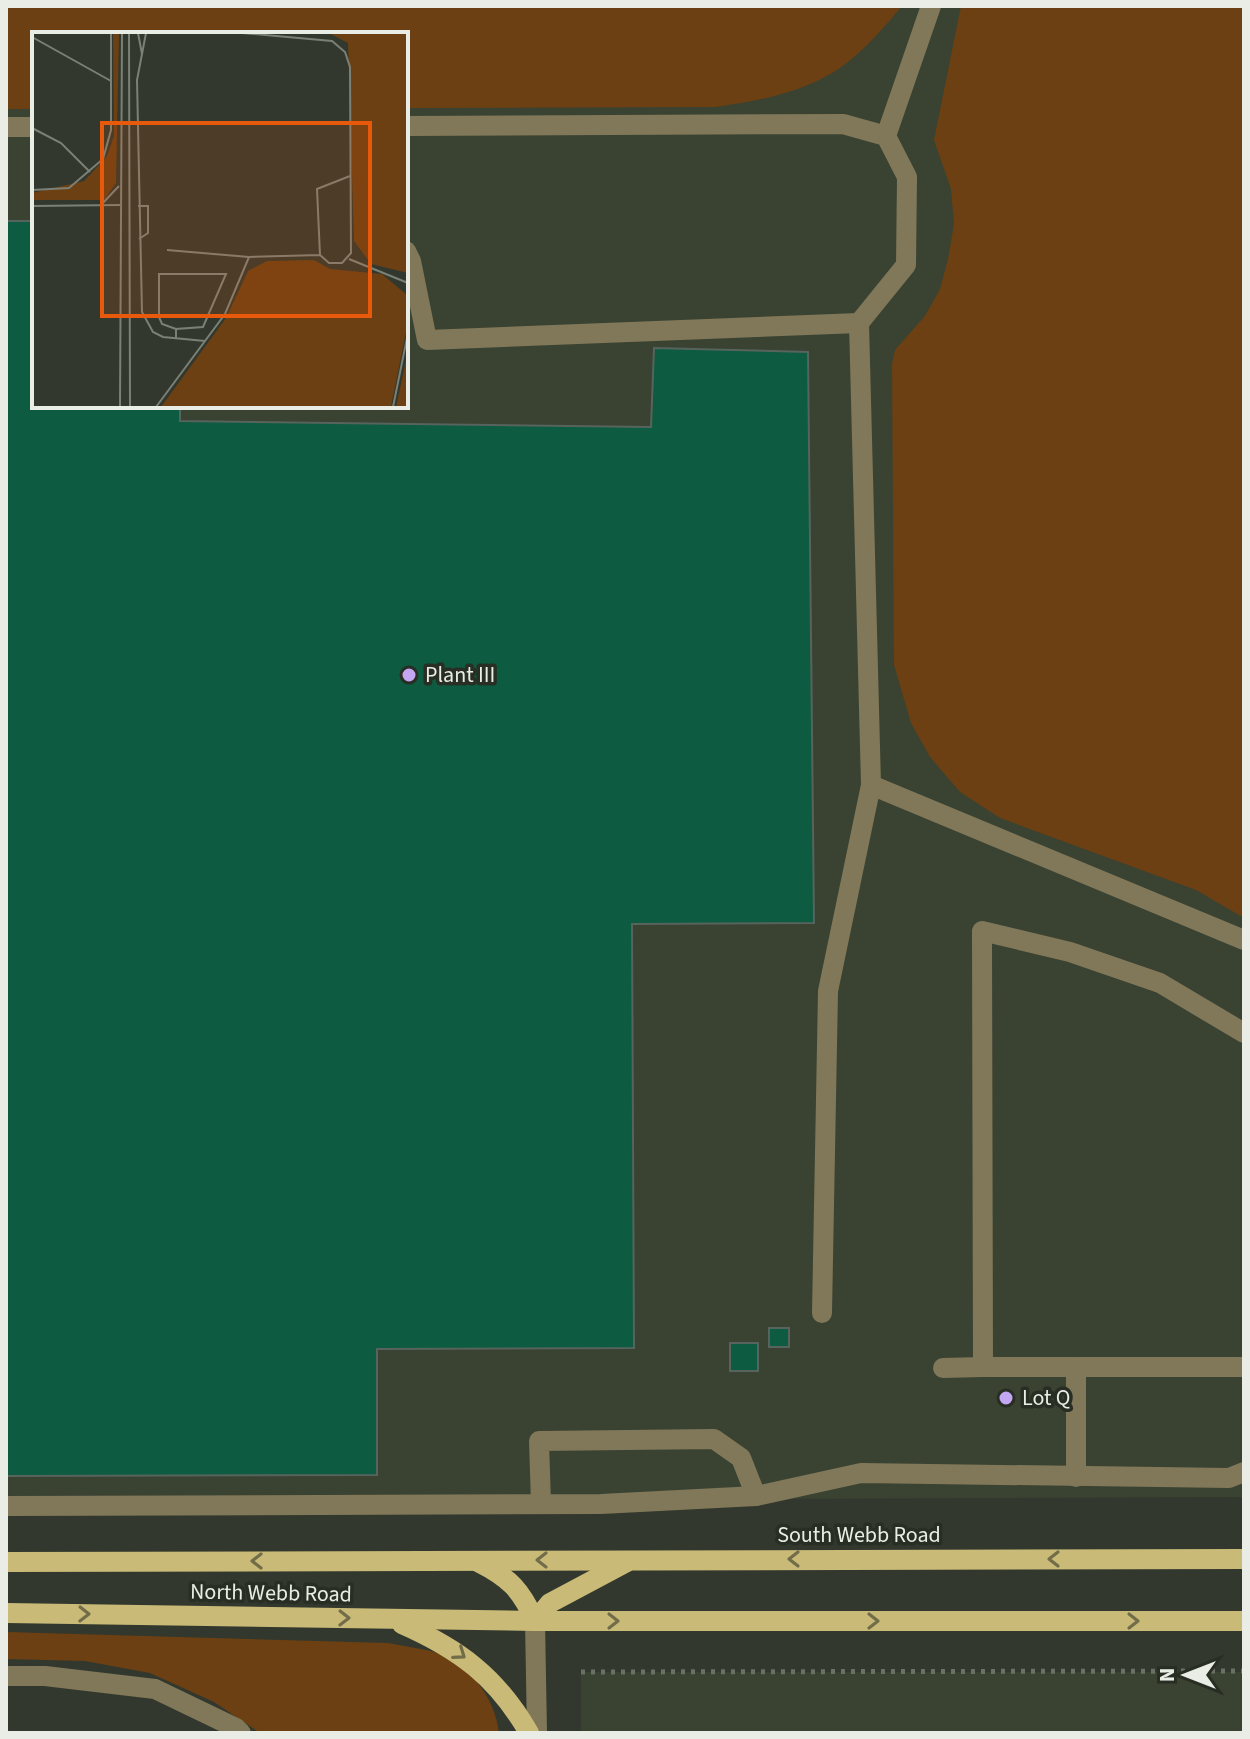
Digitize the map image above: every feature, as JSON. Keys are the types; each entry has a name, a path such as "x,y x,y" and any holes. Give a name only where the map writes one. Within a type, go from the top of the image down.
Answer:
{"main road":[{"name":"South Webb Road","path":"475,1561 1244,1559"},
{"path":"535,1621 550,1603 630,1560"},
{"path":"475,1561 503,1575 524,1597 535,1621"},
{"name":"North Webb Road","path":"6,1562 475,1561"},
{"name":"North Webb Road","path":"6,1613 535,1621"},
{"path":"391,1619 437,1639 467,1658 495,1684 529,1733"},
{"path":"535,1621 1244,1621"}],"street":[{"path":"822,1313 828,991 871,785 859,323 906,265 907,177 886,136 931,6"},
{"path":"408,126 843,124 886,136"},
{"path":"6,127 32,127"},
{"path":"408,255 427,340 859,323"},
{"path":"871,785 1244,940"},
{"path":"983,1367 982,931 1070,952 1160,983 1244,1033"},
{"path":"943,1368 1244,1367"},
{"path":"1076,1368 1076,1477"},
{"path":"541,1504 539,1441 714,1439 741,1458 756,1496"},
{"path":"6,1506 601,1504 756,1496 861,1473 1229,1478 1244,1472"},
{"path":"535,1621 537,1733"},
{"path":"6,1676 45,1676 155,1689 241,1733"}],"path":[{"path":"581,1672 1244,1671"}],"shaded area":[{"path":"6,6 1244,6 1244,1497 6,1502"},
{"path":"6,6 902,6 856,55 823,78 770,97 715,107 408,108 408,32 32,32 32,109 6,109"},
{"path":"961,6 1244,6 1244,918 1196,890 1000,818 960,792 930,757 911,723 894,665 892,364 895,350 925,316 940,289 948,259 954,224 951,189 934,140"},
{"path":"6,1632 388,1643 431,1651 456,1663 477,1682 492,1706 499,1733 260,1733 214,1702 150,1673 85,1661 6,1659"},
{"path":"581,1672 1244,1672 1244,1733 581,1733"}],"building":[{"name":"Plant III","path":"6,221 32,221 32,408 180,408 180,421 651,427 654,348 808,352 814,923 632,924 634,1348 377,1349 377,1475 6,1476"},
{"path":"769,1328 789,1328 789,1347 769,1347"},
{"path":"730,1343 758,1343 758,1371 730,1371"}],"place":[{"name":"Plant III","path":"409,675"},
{"name":"Lot Q","path":"1006,1398"}]}
